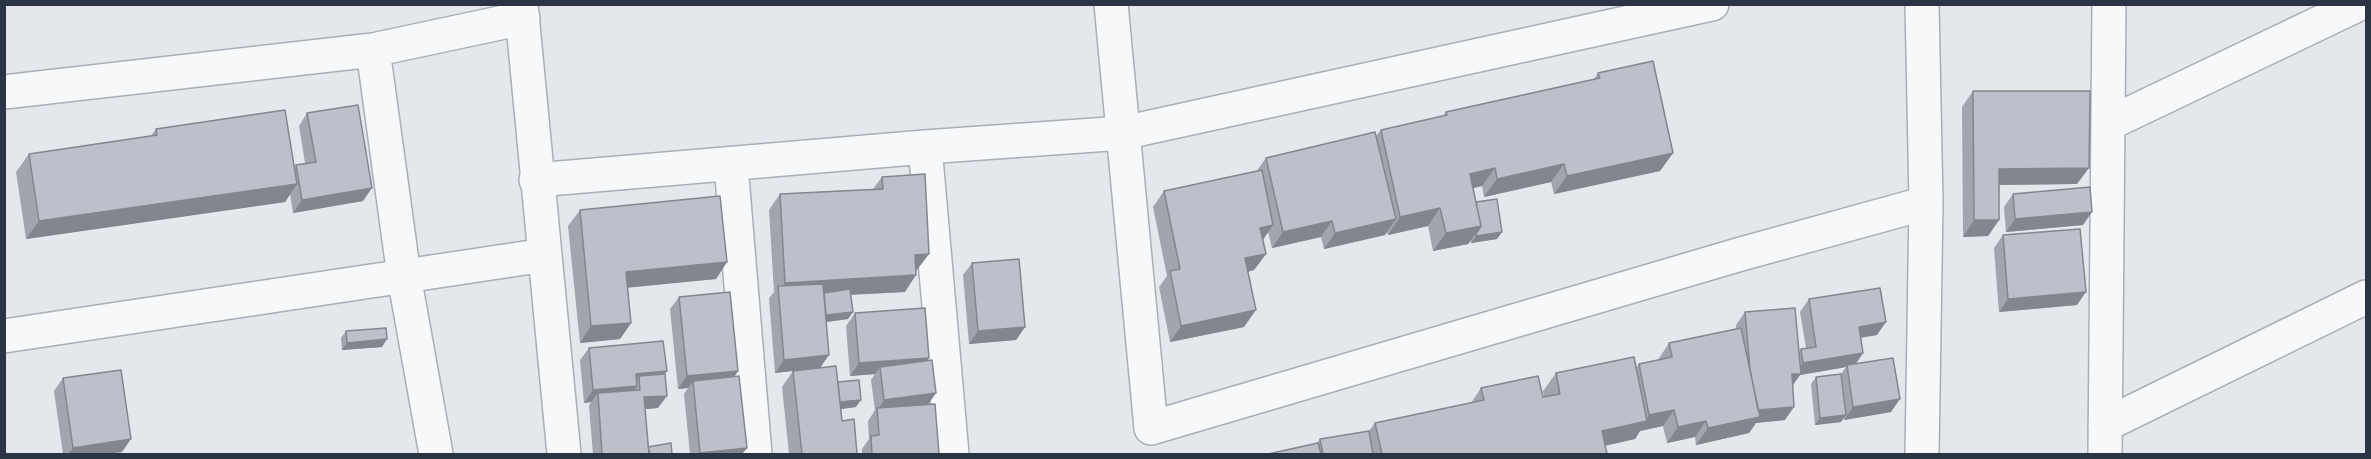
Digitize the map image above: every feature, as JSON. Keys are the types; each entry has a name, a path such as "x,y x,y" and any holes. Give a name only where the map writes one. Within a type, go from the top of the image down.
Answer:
{"street":[{"path":"1111,4 1155,446 1741,254 1926,203"},
{"path":"537,180 925,147 1123,133 1712,4"},
{"path":"1922,4 1926,203 1922,454"},
{"path":"2109,4 2105,440 2367,297"},
{"path":"2108,124 2359,4"},
{"path":"4,92 373,50 522,11 564,454"},
{"path":"373,50 404,276 436,454"},
{"path":"925,147 952,454"},
{"path":"731,165 755,454"},
{"path":"4,336 545,255"}],"building":[{"path":"1653,61 1673,153 1567,176 1564,164 1497,179 1495,168 1470,174 1481,226 1446,233 1440,208 1400,217 1381,130 1447,115 1446,112 1600,78 1598,73"},
{"path":"1973,91 2090,91 2089,168 1999,169 1999,220 1974,220"},
{"path":"358,105 372,188 302,200 296,165 316,162 307,113"},
{"path":"285,110 297,184 39,221 29,154 157,135 156,129"},
{"path":"1375,132 1396,219 1335,233 1332,221 1283,232 1266,158"},
{"path":"1262,170 1273,225 1260,228 1266,254 1245,258 1256,310 1181,326 1170,271 1180,269 1164,191"},
{"path":"925,174 929,254 915,255 916,275 785,283 780,194 883,189 882,177"},
{"path":"2090,187 2092,212 2015,219 2013,194"},
{"path":"720,196 727,262 626,272 631,323 591,326 580,210"},
{"path":"1497,199 1502,232 1476,236 1481,226 1476,202"},
{"path":"2080,229 2086,292 2008,299 2003,235"},
{"path":"1019,259 1025,327 978,331 972,263"},
{"path":"823,284 829,355 784,360 778,286"},
{"path":"1880,288 1886,322 1859,327 1863,353 1803,363 1801,349 1816,347 1809,299"},
{"path":"850,289 853,312 826,315 824,293"},
{"path":"730,292 738,371 687,376 679,297"},
{"path":"925,308 929,358 859,363 855,313"},
{"path":"1795,308 1801,374 1792,374 1794,407 1758,410 1750,369 1745,312"},
{"path":"386,328 387,339 347,343 346,331"},
{"path":"1741,328 1760,417 1708,428 1706,421 1678,427 1674,410 1649,415 1639,364 1672,357 1669,343"},
{"path":"663,341 667,371 636,374 637,386 593,390 589,348"},
{"path":"1634,357 1647,421 1602,431 1607,454 1382,454 1375,423 1484,400 1481,388 1538,376 1543,397 1560,394 1556,373"},
{"path":"1893,358 1900,399 1853,407 1847,365"},
{"path":"932,360 936,393 884,400 880,367"},
{"path":"836,366 842,421 854,419 857,454 802,454 793,371"},
{"path":"121,370 131,439 73,448 63,378"},
{"path":"665,374 667,396 644,397 649,454 602,454 598,393 640,390 639,376"},
{"path":"1841,374 1846,415 1820,418 1816,377"},
{"path":"739,376 747,448 700,453 693,381"},
{"path":"859,380 861,400 840,402 838,382"},
{"path":"935,404 939,454 872,454 871,436 879,435 877,408"},
{"path":"1369,431 1373,454 1323,454 1320,439"},
{"path":"671,443 672,454 650,454 648,447"},
{"path":"1318,443 1321,454 1268,454"}]}
